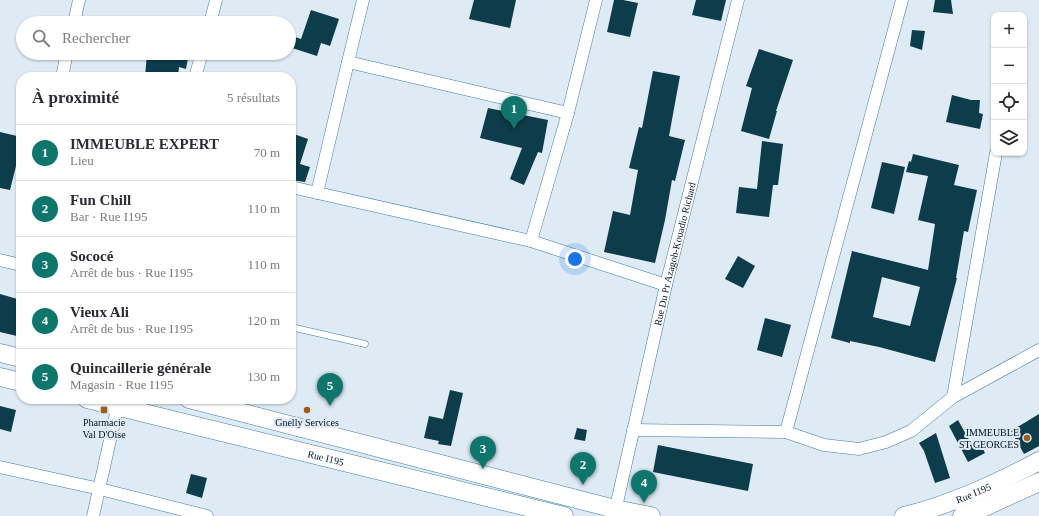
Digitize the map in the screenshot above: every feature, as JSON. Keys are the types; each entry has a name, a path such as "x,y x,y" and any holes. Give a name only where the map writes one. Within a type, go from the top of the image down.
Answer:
{"main road":[{"path":"0,352 16,357"},
{"path":"0,377 16,381"},
{"name":"Rue I195","path":"122,404 564,516"},
{"path":"217,404 614,512 651,516"},
{"name":"Rue I195","path":"904,516 966,496 1021,471 1039,461"},
{"name":"Rue I195","path":"962,516 1039,482"}],"street":[{"path":"76,16 79,0"},
{"path":"212,16 216,0"},
{"path":"317,193 363,0"},
{"path":"531,241 568,113 596,0"},
{"name":"Rue Du Pr Azagoh-Kouadio Richard","path":"614,512 666,285 738,0"},
{"path":"786,432 902,0"},
{"path":"63,72 66,60"},
{"path":"196,72 200,60"},
{"path":"348,62 568,113"},
{"path":"953,397 995,156"},
{"path":"296,188 531,241 666,285"},
{"path":"0,260 16,262"},
{"path":"634,430 786,432 824,445 859,449 886,442 911,432 953,397 1039,350"},
{"path":"93,516 118,404"},
{"path":"0,467 100,489 208,516"}],"lane":[{"path":"296,329 365,344"}],"building":[{"path":"474,0 516,0 510,28 469,19"},
{"path":"614,0 638,3 630,37 607,32"},
{"path":"696,0 726,0 721,21 692,15"},
{"path":"935,0 951,0 953,14 933,12"},
{"path":"311,10 339,19 330,46 321,43 317,56 296,49 296,37 301,39"},
{"path":"912,30 925,31 922,50 910,46"},
{"path":"759,49 793,60 776,111 769,139 741,131 752,88 746,86"},
{"path":"146,60 188,60 186,69 179,67 178,72 145,72"},
{"path":"653,71 680,76 669,136 685,140 675,181 672,180 655,263 604,252 613,211 630,215 638,170 629,168 639,127 642,128"},
{"path":"952,95 971,100 980,100 979,113 983,114 980,129 946,122"},
{"path":"488,108 548,120 542,153 538,152 524,185 510,179 522,148 480,138"},
{"path":"0,132 16,136 16,166 10,190 0,188"},
{"path":"296,135 308,139 300,164 310,167 305,182 296,181"},
{"path":"762,141 783,144 778,185 773,185 769,217 736,213 739,187 757,189"},
{"path":"913,154 959,165 954,185 977,190 968,232 964,231 957,278 935,362 879,347 850,341 850,343 831,338 852,251 928,270 935,224 918,220 928,176 906,172 909,161 911,162","holes":["882,277 920,287 910,326 873,317"]},
{"path":"882,162 905,167 894,214 871,208"},
{"path":"738,256 755,266 743,288 725,279"},
{"path":"0,294 16,299 16,336 0,332"},
{"path":"765,318 791,325 782,357 757,350"},
{"path":"450,390 463,393 451,446 438,444 439,441 424,438 429,416 443,419"},
{"path":"0,406 16,410 11,432 0,429"},
{"name":"IMMEUBLE ST GEORGES","path":"1039,414 1039,446 1024,454 1011,431"},
{"path":"958,420 973,447 980,443 985,453 968,462 949,426"},
{"path":"577,428 587,430 585,441 574,439"},
{"path":"936,433 950,478 935,483 924,451 919,443"},
{"path":"658,445 753,464 748,491 653,472"},
{"path":"191,474 207,478 202,498 186,493"}],"place":[{"name":"IMMEUBLE EXPERT","path":"514,129"},
{"name":"Quincaillerie générale","path":"330,406"},
{"name":"Pharmacie Val D'Oise","path":"104,410"},
{"name":"Gnelly Services","path":"307,410"},
{"name":"IMMEUBLE ST GEORGES","path":"1027,438"},
{"name":"Sococé","path":"483,469"},
{"name":"Fun Chill","path":"583,485"},
{"name":"Vieux Ali","path":"644,503"}]}
